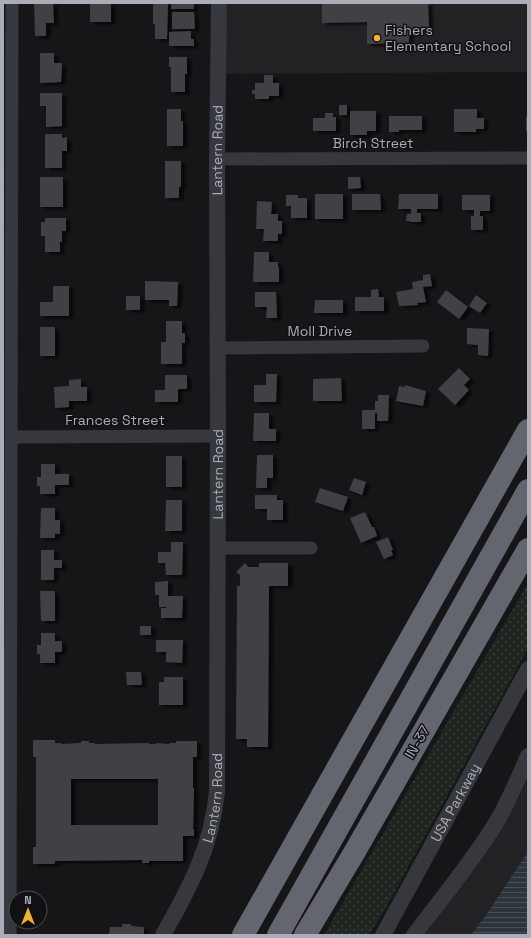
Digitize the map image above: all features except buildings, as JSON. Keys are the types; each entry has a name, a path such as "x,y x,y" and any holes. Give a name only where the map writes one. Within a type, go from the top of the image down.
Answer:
{"highway":[{"path":"462,547 528,411"},
{"path":"243,935 528,430"},
{"path":"278,935 528,490"},
{"name":"IN-37","path":"305,935 354,853 528,549"}],"street":[{"path":"10,935 7,521 11,437 12,3"},
{"name":"Lantern Road","path":"163,935 183,898 201,859 210,833 216,804 218,737 217,159 219,3"},
{"name":"Birch Street","path":"217,159 528,158"},
{"name":"Moll Drive","path":"218,348 422,346"},
{"name":"Frances Street","path":"11,437 218,436"},
{"path":"218,548 311,548"},
{"name":"USA Parkway","path":"383,935 528,669"},
{"path":"414,935 468,863 496,822 516,786 528,756"}],"shaded area":[{"name":"Fishers Elementary School","path":"226,3 528,3 528,72 226,74"},
{"path":"528,583 528,648 384,911 369,935 324,935"},
{"path":"528,777 528,935 425,935 489,845 519,797"},
{"path":"528,852 528,935 471,935 486,915"}],"place":[{"name":"Fishers Elementary School","path":"377,38"}]}
